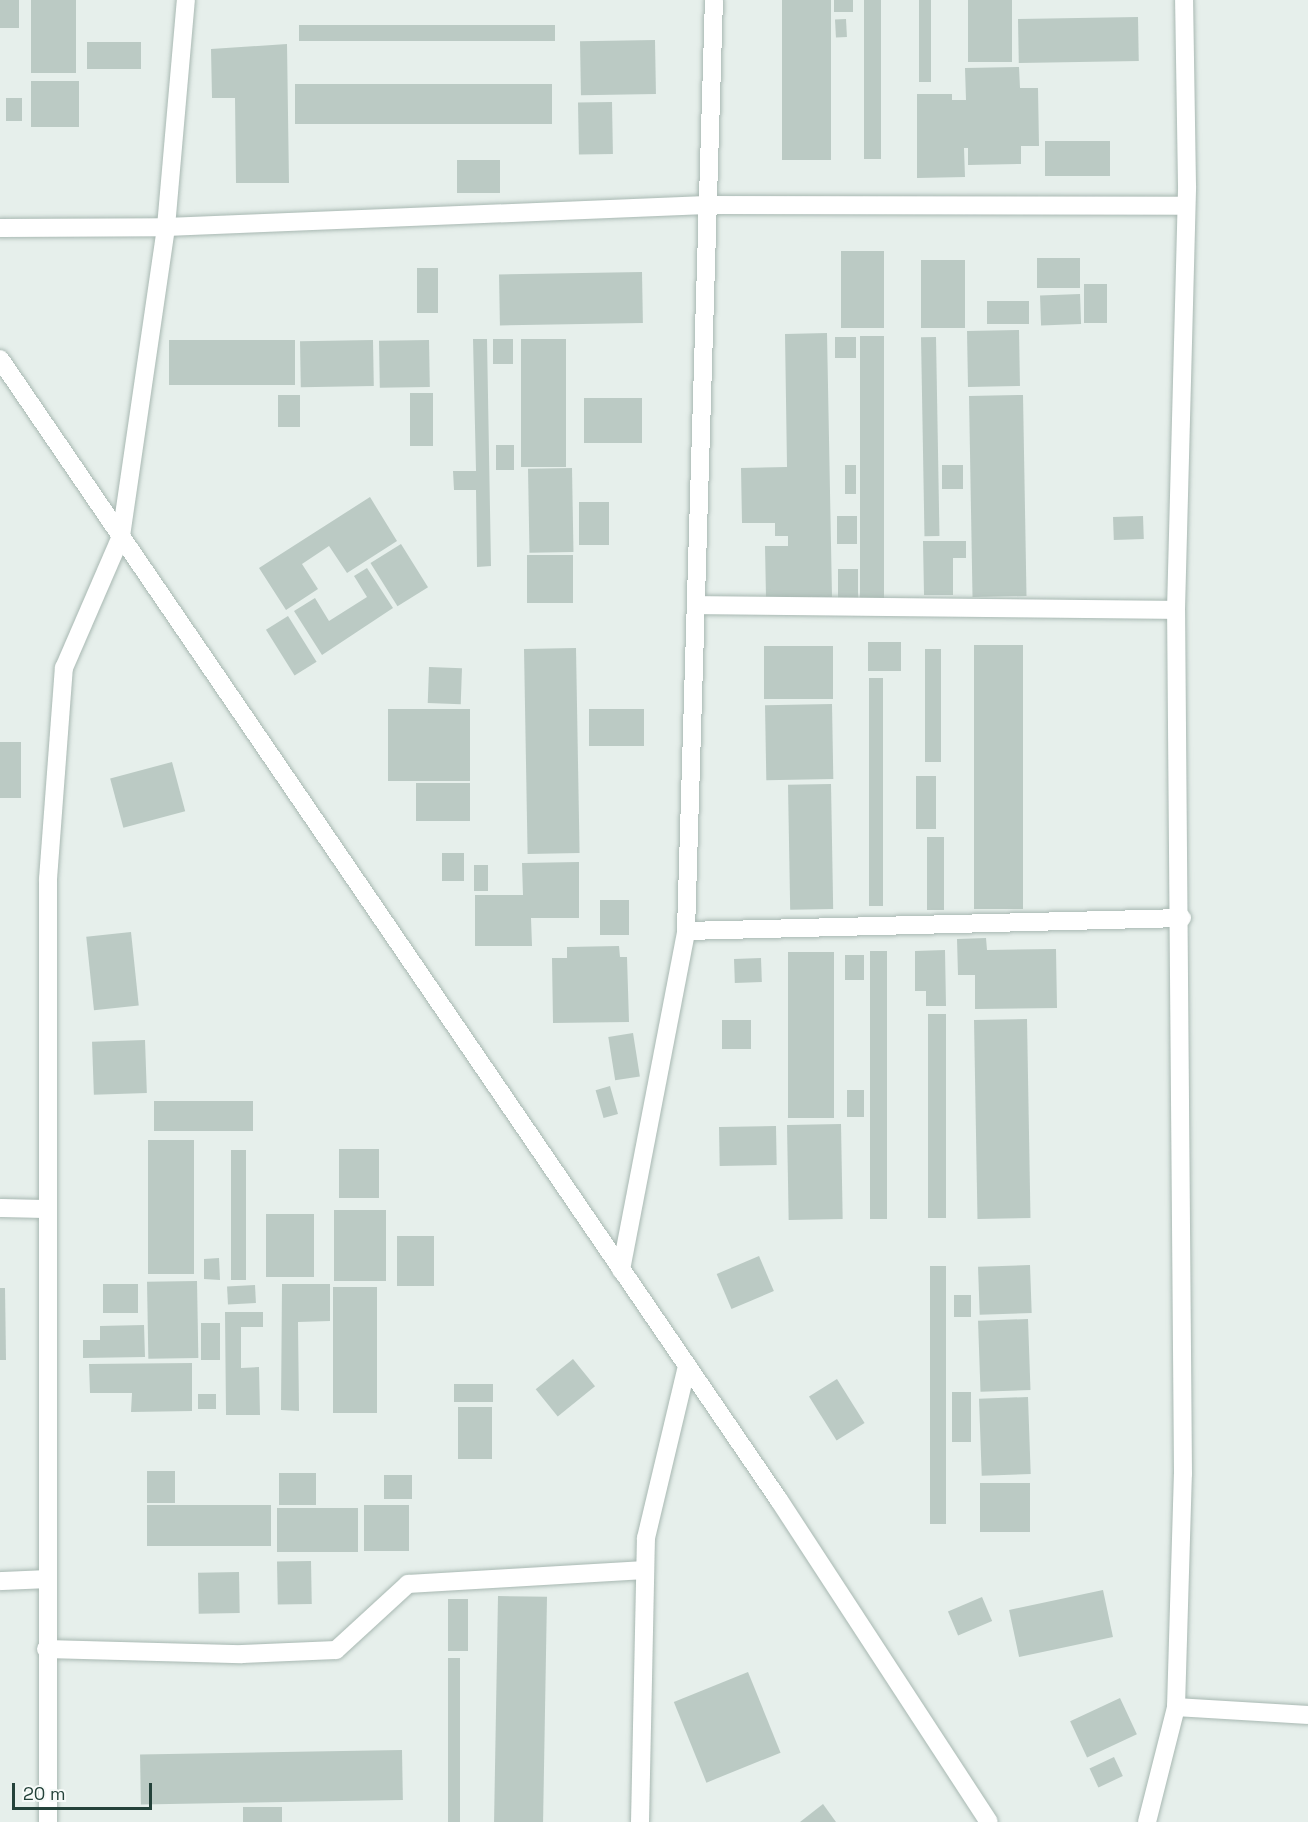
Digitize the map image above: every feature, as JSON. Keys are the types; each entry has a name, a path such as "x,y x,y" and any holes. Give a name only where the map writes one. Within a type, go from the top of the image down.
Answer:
{"street":[{"path":"48,1822 45,1579 48,879 64,668 121,536 166,227 186,0"},
{"path":"621,1270 686,931 714,0"},
{"path":"1147,1822 1176,1707 1183,1474 1182,918 1176,610 1186,206 1184,0"},
{"path":"0,228 166,227 707,205 1186,206"},
{"path":"0,359 687,1366 988,1822"},
{"path":"696,605 1176,610"},
{"path":"686,931 1182,918"},
{"path":"0,1208 46,1209"},
{"path":"640,1822 646,1538 687,1366"},
{"path":"46,1649 242,1654 336,1650 408,1584 645,1570"},
{"path":"0,1581 45,1579"},
{"path":"1176,1707 1308,1715"}],"building":[{"path":"0,0 19,0 19,28 0,28"},
{"path":"31,0 76,0 76,73 31,73"},
{"path":"782,0 831,0 831,160 782,160"},
{"path":"834,0 853,0 853,12 834,12"},
{"path":"864,0 881,0 881,159 864,159"},
{"path":"919,0 931,0 931,82 919,82"},
{"path":"968,0 1012,0 1012,62 968,62"},
{"path":"1138,17 1139,61 1019,63 1018,19"},
{"path":"846,19 847,37 836,38 835,20"},
{"path":"299,25 555,25 555,41 299,41"},
{"path":"655,40 656,94 581,95 580,41"},
{"path":"87,42 141,42 141,69 87,69"},
{"path":"287,44 289,183 236,183 235,98 212,98 211,49"},
{"path":"1019,67 1020,88 1038,88 1039,146 1021,146 1021,164 968,165 968,148 964,148 965,177 917,178 917,94 952,94 952,100 966,100 965,68"},
{"path":"31,81 79,81 79,127 31,127"},
{"path":"295,84 552,84 552,124 295,124"},
{"path":"6,98 22,98 22,121 6,121"},
{"path":"612,102 613,154 579,155 578,103"},
{"path":"1045,141 1110,141 1110,176 1045,176"},
{"path":"457,160 500,160 500,193 457,193"},
{"path":"841,251 884,251 884,328 841,328"},
{"path":"1037,258 1080,258 1080,288 1037,288"},
{"path":"921,260 965,260 965,328 921,328"},
{"path":"417,268 438,268 438,313 417,313"},
{"path":"642,272 643,323 500,325 499,274"},
{"path":"1084,284 1107,284 1107,323 1084,323"},
{"path":"1080,294 1081,324 1041,325 1040,295"},
{"path":"987,301 1029,301 1029,324 987,324"},
{"path":"1019,330 1020,386 968,387 967,331"},
{"path":"827,333 832,597 766,598 765,546 788,546 788,536 775,536 775,523 742,523 741,468 787,467 785,334"},
{"path":"860,336 884,336 884,599 860,599"},
{"path":"835,337 856,337 856,358 835,358"},
{"path":"921,337 936,337 939,536 924,536"},
{"path":"473,339 487,339 491,566 477,567 476,490 454,490 453,471 476,471"},
{"path":"493,339 513,339 513,364 493,364"},
{"path":"521,339 566,339 566,467 521,467"},
{"path":"169,340 295,340 295,385 169,385"},
{"path":"373,340 374,386 301,387 300,341"},
{"path":"429,340 430,387 380,388 379,341"},
{"path":"410,393 433,393 433,446 410,446"},
{"path":"278,395 300,395 300,427 278,427"},
{"path":"1023,395 1027,596 973,597 969,396"},
{"path":"584,398 642,398 642,443 584,443"},
{"path":"496,445 514,445 514,470 496,470"},
{"path":"845,465 856,465 856,494 845,494"},
{"path":"942,465 963,465 963,489 942,489"},
{"path":"572,468 573,552 529,553 528,469"},
{"path":"370,497 397,541 347,573 329,546 302,564 318,589 286,610 259,568"},
{"path":"579,502 609,502 609,545 579,545"},
{"path":"837,516 857,516 857,544 837,544"},
{"path":"1143,516 1144,539 1114,540 1113,517"},
{"path":"923,541 966,541 966,558 953,558 953,595 924,595"},
{"path":"401,544 428,587 397,606 370,563"},
{"path":"527,555 573,555 573,603 527,603"},
{"path":"367,568 393,608 322,655 294,611 315,598 329,621 367,597 354,576"},
{"path":"838,569 858,569 858,601 838,601"},
{"path":"288,616 317,662 295,676 266,630"},
{"path":"868,642 901,642 901,671 868,671"},
{"path":"974,645 1023,645 1023,909 974,909"},
{"path":"764,646 833,646 833,699 764,699"},
{"path":"576,648 580,853 528,854 524,649"},
{"path":"925,649 941,649 941,762 925,762"},
{"path":"429,667 462,668 461,704 428,703"},
{"path":"869,678 883,678 883,906 869,906"},
{"path":"832,704 833,779 766,780 765,705"},
{"path":"388,709 470,709 470,781 388,781"},
{"path":"589,709 644,709 644,746 589,746"},
{"path":"0,742 21,742 21,798 0,798"},
{"path":"172,762 185,811 123,828 110,779"},
{"path":"916,776 936,776 936,829 916,829"},
{"path":"416,783 470,783 470,821 416,821"},
{"path":"831,784 833,909 790,910 788,785"},
{"path":"927,837 944,837 944,910 927,910"},
{"path":"442,853 464,853 464,881 442,881"},
{"path":"579,862 579,918 531,918 532,946 475,946 475,895 523,895 522,863"},
{"path":"474,865 488,865 488,891 474,891"},
{"path":"600,900 629,900 629,935 600,935"},
{"path":"131,932 139,1006 94,1010 86,937"},
{"path":"986,938 987,950 1056,949 1057,1008 975,1009 975,975 958,975 957,939"},
{"path":"619,946 620,957 627,957 629,1022 553,1023 552,958 567,958 567,947"},
{"path":"945,950 946,1006 926,1006 926,991 915,991 915,951"},
{"path":"870,951 887,951 887,1219 870,1219"},
{"path":"788,952 834,952 834,1118 788,1118"},
{"path":"845,955 864,955 864,980 845,980"},
{"path":"761,958 762,982 735,983 734,959"},
{"path":"928,1014 946,1014 946,1218 928,1218"},
{"path":"1027,1019 1030,1218 977,1219 974,1020"},
{"path":"722,1020 751,1020 751,1049 722,1049"},
{"path":"633,1033 640,1076 615,1080 608,1037"},
{"path":"145,1040 147,1093 94,1095 92,1042"},
{"path":"610,1086 618,1114 604,1118 596,1090"},
{"path":"847,1090 864,1090 864,1117 847,1117"},
{"path":"154,1101 253,1101 253,1131 154,1131"},
{"path":"841,1124 843,1219 789,1220 787,1125"},
{"path":"776,1126 777,1165 720,1166 719,1127"},
{"path":"148,1140 194,1140 194,1274 148,1274"},
{"path":"339,1149 379,1149 379,1198 339,1198"},
{"path":"231,1150 246,1150 246,1280 231,1280"},
{"path":"334,1210 386,1210 386,1281 334,1281"},
{"path":"266,1214 314,1214 314,1277 266,1277"},
{"path":"397,1236 434,1236 434,1286 397,1286"},
{"path":"759,1256 774,1291 732,1309 717,1274"},
{"path":"219,1258 220,1280 204,1279 204,1259"},
{"path":"1030,1265 1032,1313 980,1315 978,1267"},
{"path":"930,1266 946,1266 946,1524 930,1524"},
{"path":"197,1281 198,1358 148,1359 147,1282"},
{"path":"103,1284 138,1284 138,1313 103,1313"},
{"path":"282,1284 330,1284 330,1321 298,1322 299,1411 281,1410"},
{"path":"255,1285 256,1303 228,1304 227,1286"},
{"path":"333,1287 377,1287 377,1413 333,1413"},
{"path":"0,1288 5,1288 6,1360 0,1360"},
{"path":"954,1295 971,1295 971,1317 954,1317"},
{"path":"225,1312 263,1312 263,1327 241,1327 241,1368 259,1367 260,1415 226,1415"},
{"path":"1028,1319 1030,1390 981,1392 978,1321"},
{"path":"201,1323 220,1323 220,1360 201,1360"},
{"path":"144,1325 145,1357 83,1358 83,1340 100,1340 100,1326"},
{"path":"573,1359 595,1386 558,1416 536,1389"},
{"path":"192,1363 192,1411 131,1412 132,1393 90,1393 89,1364"},
{"path":"837,1379 865,1423 837,1441 809,1396"},
{"path":"454,1384 493,1384 493,1402 454,1402"},
{"path":"952,1392 971,1392 971,1442 952,1442"},
{"path":"198,1394 216,1394 216,1409 198,1409"},
{"path":"1028,1397 1031,1474 982,1476 979,1399"},
{"path":"458,1407 492,1407 492,1459 458,1459"},
{"path":"147,1471 175,1471 175,1503 147,1503"},
{"path":"279,1473 316,1473 316,1505 279,1505"},
{"path":"384,1475 412,1475 412,1499 384,1499"},
{"path":"980,1483 1030,1483 1030,1532 980,1532"},
{"path":"147,1505 271,1505 271,1546 147,1546"},
{"path":"364,1505 409,1505 409,1551 364,1551"},
{"path":"277,1508 358,1508 358,1552 277,1552"},
{"path":"311,1561 312,1604 278,1605 277,1562"},
{"path":"239,1572 240,1613 199,1614 198,1573"},
{"path":"1103,1590 1113,1637 1019,1657 1009,1610"},
{"path":"498,1596 547,1597 543,1822 494,1822"},
{"path":"982,1597 992,1621 958,1635 948,1611"},
{"path":"448,1599 468,1599 468,1651 448,1651"},
{"path":"448,1658 460,1658 460,1822 448,1822"},
{"path":"748,1672 781,1753 706,1783 674,1702"},
{"path":"1120,1698 1137,1734 1087,1757 1070,1721"},
{"path":"402,1750 403,1800 141,1805 140,1755"},
{"path":"1114,1757 1123,1776 1098,1787 1090,1768"},
{"path":"823,1804 836,1822 800,1822"},
{"path":"243,1807 282,1807 282,1822 243,1822"}]}
